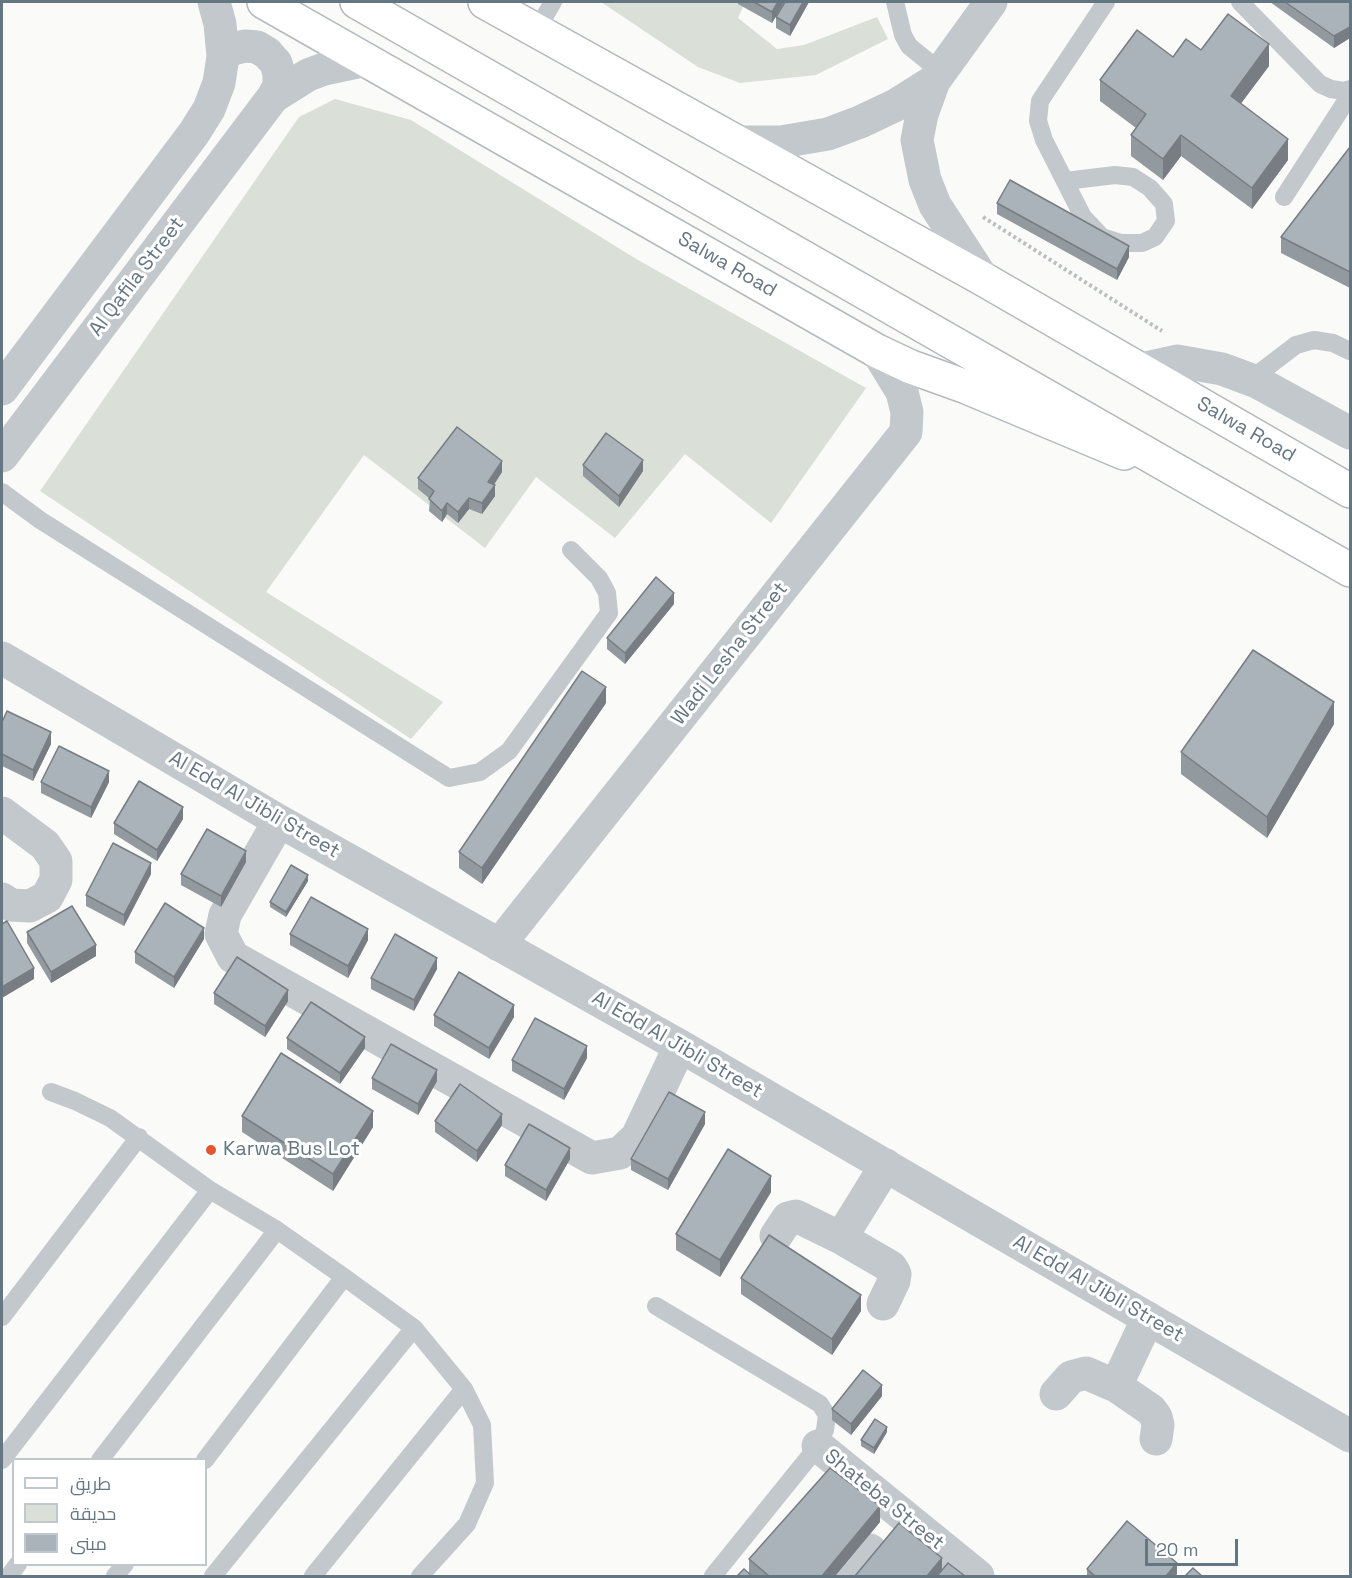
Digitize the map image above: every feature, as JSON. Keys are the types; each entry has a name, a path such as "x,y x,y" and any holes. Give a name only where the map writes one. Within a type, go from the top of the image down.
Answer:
{"main road":[{"name":"Salwa Road","path":"264,2 877,351 1210,490"},
{"name":"Salwa Road","path":"357,2 1350,570"},
{"name":"Salwa Road","path":"485,2 983,279 1350,491"}],"street":[{"name":"Al Qafila Street","path":"2,389 194,133 209,109 219,83 223,56 220,24 214,2"},
{"path":"983,279 935,205 920,162 918,140 922,114 937,77 992,2"},
{"name":"Al Qafila Street","path":"2,456 273,97 279,86 279,74 276,63 267,53 257,47 245,46 233,49 223,56"},
{"name":"Al Qafila Street","path":"273,97 308,75 324,69 366,60"},
{"path":"734,142 781,142 828,134 896,105 937,77"},
{"name":"Wadi Lesha Street","path":"499,945 906,432 907,412 902,392 877,351"},
{"name":"Salwa Road","path":"1141,369 1177,362 1222,369 1250,380 1350,433"},
{"name":"Al Edd Al Jibli Street","path":"2,658 279,821 680,1046 1350,1436"},
{"path":"2,813 45,845 56,861 56,880 47,897 30,906 10,905 2,899"},
{"path":"279,821 225,915 221,934 233,957 592,1158 620,1153 637,1137 680,1046"},
{"path":"841,1238 886,1166"},
{"path":"776,1236 788,1218 796,1216 841,1238 891,1267 895,1274 894,1281 883,1304"},
{"path":"1116,1386 1148,1318"},
{"path":"1056,1394 1071,1377 1086,1372 1116,1386 1151,1410 1158,1425 1156,1439"},
{"name":"Shateba Street","path":"818,1446 978,1576"},
{"path":"845,1576 870,1550"}],"lane":[{"path":"536,31 554,2"},
{"path":"895,2 903,35 909,46 937,77"},
{"path":"1065,181 1115,175 1133,177 1150,188 1164,204 1166,221 1155,237 1142,243 1121,243 1101,237 1083,216 1065,181 1044,140 1038,121 1040,101 1106,2"},
{"path":"1240,2 1320,84 1331,89 1344,91 1350,89"},
{"path":"1284,197 1350,94"},
{"path":"1250,380 1296,345 1314,340 1333,343 1350,351"},
{"path":"2,492 40,520 449,778 480,772 509,751 609,613 607,593 599,578 571,550"},
{"path":"51,1092 110,1118 210,1190 277,1230 344,1277 414,1328 464,1389 482,1425 486,1483 467,1524 420,1576"},
{"path":"3,1312 139,1137"},
{"path":"2,1460 210,1190"},
{"path":"102,1458 277,1230"},
{"path":"207,1458 344,1277"},
{"path":"656,1306 820,1404 827,1415 825,1430 818,1446 713,1576"},
{"path":"213,1576 414,1328"},
{"path":"313,1576 464,1389"}],"path":[{"path":"974,212 1162,332"}],"green space":[{"path":"601,2 745,2 738,18 777,49 804,45 877,17 888,39 816,75 740,83 698,67"},
{"path":"335,99 411,120 638,260 866,388 771,523 685,454 615,538 536,477 485,548 364,455 266,592 443,702 411,739 40,491 299,117"}],"building":[{"path":"754,2 778,2 772,12"},
{"path":"785,2 803,2 790,25 776,17"},
{"path":"1285,2 1350,2 1350,27 1334,36"},
{"path":"1228,14 1269,44 1231,96 1288,139 1252,188 1181,135 1163,159 1131,135 1146,114 1100,80 1137,30 1173,57 1186,39 1201,50"},
{"path":"1350,147 1350,272 1281,237"},
{"path":"1010,180 1129,246 1117,269 997,203"},
{"path":"457,427 502,461 488,482 495,485 482,503 469,498 458,512 447,503 442,511 429,499 434,491 418,478"},
{"path":"606,433 643,460 619,496 583,465"},
{"path":"656,577 674,593 625,653 607,638"},
{"path":"1253,650 1334,702 1267,817 1181,752"},
{"path":"582,671 606,687 482,868 459,852"},
{"path":"7,711 51,732 33,770 2,754 2,722"},
{"path":"59,746 109,771 91,807 41,782"},
{"path":"139,781 183,807 157,850 114,823"},
{"path":"207,829 246,851 221,896 181,874"},
{"path":"113,843 151,863 124,915 86,895"},
{"path":"291,865 308,875 286,912 270,902"},
{"path":"311,897 368,929 348,966 290,934"},
{"path":"165,903 204,928 174,977 135,952"},
{"path":"72,906 96,945 51,972 27,932"},
{"path":"7,921 34,968 2,987 2,924"},
{"path":"395,934 437,958 414,1000 371,978"},
{"path":"237,957 288,990 265,1026 214,993"},
{"path":"459,972 514,1005 489,1048 434,1015"},
{"path":"311,1002 365,1037 340,1073 287,1038"},
{"path":"535,1018 587,1046 564,1089 512,1060"},
{"path":"391,1044 437,1070 418,1104 372,1078"},
{"path":"281,1053 373,1111 333,1174 242,1116"},
{"path":"460,1084 502,1114 477,1151 435,1121"},
{"path":"669,1092 705,1112 668,1179 631,1159"},
{"path":"529,1124 570,1148 546,1190 505,1165"},
{"path":"728,1149 771,1176 720,1260 676,1234"},
{"path":"769,1235 861,1295 832,1339 741,1278"},
{"path":"863,1370 882,1385 851,1424 832,1409"},
{"path":"875,1419 887,1427 874,1448 861,1440"},
{"path":"830,1468 880,1506 822,1576 769,1576 749,1559"},
{"path":"1127,1521 1177,1563 1166,1576 1095,1576 1087,1569"},
{"path":"899,1523 942,1558 927,1576 855,1576"},
{"path":"948,1563 965,1576 937,1576"},
{"path":"1193,1568 1202,1576 1185,1576"},
{"path":"744,1569 752,1576 737,1576"}],"place":[{"name":"Karwa Bus Lot","path":"211,1150"}]}
